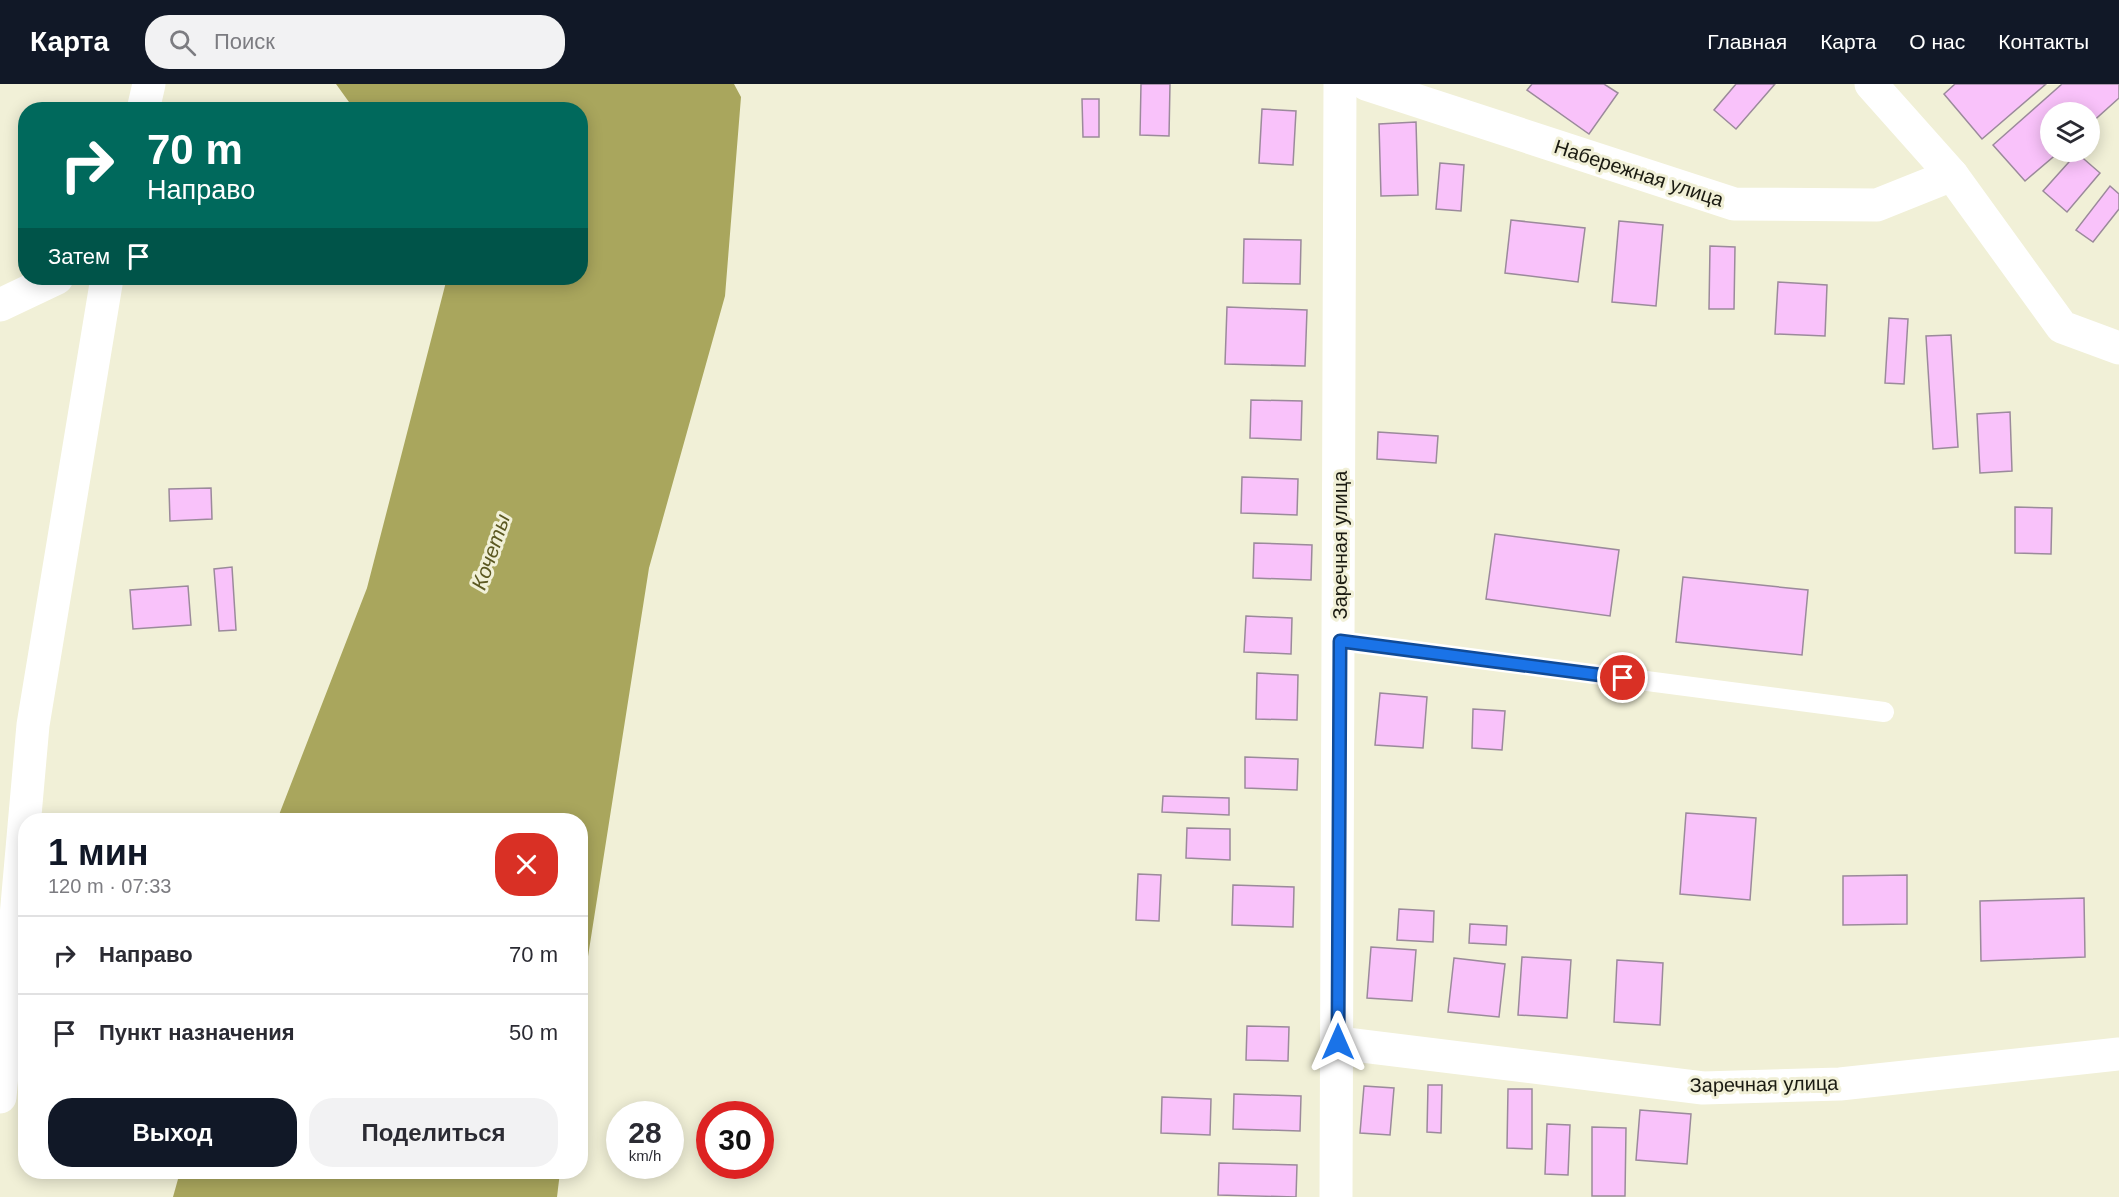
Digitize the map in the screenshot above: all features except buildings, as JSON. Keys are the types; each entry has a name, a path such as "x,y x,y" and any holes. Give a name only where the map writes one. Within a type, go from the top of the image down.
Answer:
{"street":[{"path":"145,102 149,84"},
{"name":"Заречная улица","path":"1336,1197 1340,641 1340,84"},
{"name":"Набережная улица","path":"1366,84 1734,204 1877,205 1952,175"},
{"path":"1871,84 1952,175 2061,327 2119,348"},
{"path":"0,305 42,285"},
{"path":"25,813 33,726 106,285"},
{"path":"0,1097 18,895"},
{"name":"Заречная улица","path":"1338,1042 1703,1088 1840,1084 2119,1054"}],"lane":[{"path":"1340,641 1884,712"}],"water":[{"name":"Кочеты","path":"336,84 734,84 741,97 725,296 649,568 588,956 588,813 280,813 367,588 445,285 588,285 588,102 349,102"},
{"path":"178,1179 559,1179 557,1197 173,1197"}],"route":[{"path":"1338,1042 1340,641 1623,678"}]}
